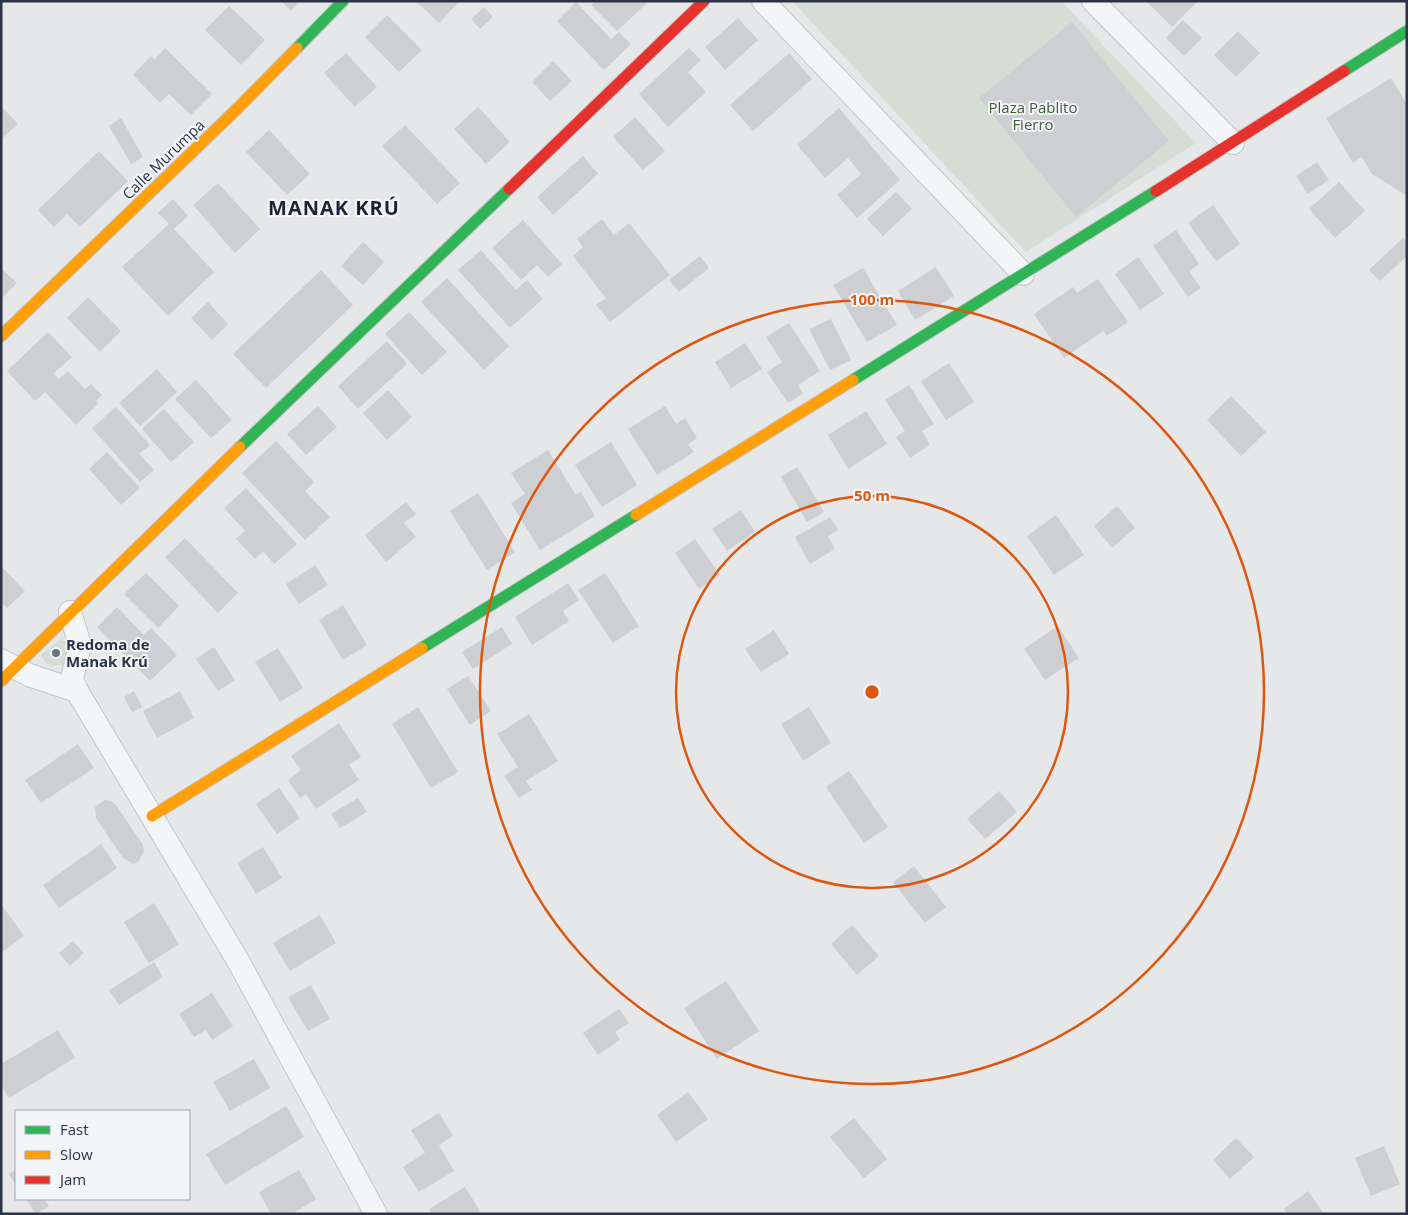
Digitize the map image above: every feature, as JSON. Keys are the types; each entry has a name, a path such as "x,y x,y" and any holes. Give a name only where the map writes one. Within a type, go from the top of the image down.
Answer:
{"street":[{"name":"Calle Murumpa","path":"1,336 238,108 343,1"},
{"path":"6,670 70,612 704,1"},
{"path":"763,1 1023,274"},
{"path":"1093,1 1233,143"},
{"path":"152,816 1233,143 1407,31"},
{"path":"70,612 80,645 72,679 77,691 237,959 376,1214"},
{"path":"6,670 29,675 77,691"}],"green space":[{"name":"Plaza Pablito Fierro","path":"792,1 1061,1 1196,143 1026,252"},
{"name":"Redoma de Manak Krú","path":"61,639 67,643 70,650 65,664 51,666 45,662 41,655"}],"building":[{"path":"281,1 301,1 291,11"},
{"path":"416,1 460,1 439,23"},
{"path":"595,1 646,1 647,3 617,31 591,5"},
{"path":"1146,1 1198,1 1172,27"},
{"path":"576,2 611,39 619,32 631,44 604,70 557,21"},
{"path":"229,6 265,40 241,65 205,30"},
{"path":"484,7 493,17 480,29 471,19"},
{"path":"387,15 422,50 399,72 365,37"},
{"path":"738,18 758,40 725,70 705,47"},
{"path":"1183,20 1202,38 1184,56 1166,38"},
{"path":"1072,22 1169,141 1076,217 979,98"},
{"path":"1238,31 1260,53 1236,77 1214,55"},
{"path":"165,48 212,94 191,115 169,94 160,103 133,75 151,56 154,60"},
{"path":"689,48 701,60 688,72 706,92 668,127 639,94"},
{"path":"346,53 377,87 355,107 324,73"},
{"path":"789,53 812,79 753,131 730,105"},
{"path":"553,61 572,81 550,101 532,82"},
{"path":"1391,78 1407,105 1407,196 1372,174 1362,157 1353,163 1326,118"},
{"path":"1,106 18,124 1,139"},
{"path":"478,107 510,142 486,164 454,129"},
{"path":"839,108 900,180 857,218 837,195 861,174 848,158 825,178 797,145"},
{"path":"635,117 665,151 643,170 613,137"},
{"path":"121,118 143,157 131,164 109,126"},
{"path":"405,125 460,183 437,204 382,146"},
{"path":"269,130 310,174 287,195 246,152"},
{"path":"99,151 128,181 80,227 67,214 54,227 38,210"},
{"path":"583,156 598,174 553,215 537,197"},
{"path":"1317,162 1329,180 1307,194 1296,176"},
{"path":"1339,182 1365,211 1335,238 1309,209"},
{"path":"218,183 260,229 235,253 193,205"},
{"path":"896,192 912,209 883,236 867,219"},
{"path":"173,199 188,216 174,229 214,272 168,316 122,267 169,224 158,213"},
{"path":"1213,205 1240,244 1216,261 1188,223"},
{"path":"602,219 614,235 629,223 670,275 610,322 596,305 606,298 573,256 583,247 577,239"},
{"path":"523,220 562,264 548,277 537,265 521,280 492,248"},
{"path":"1176,230 1199,264 1189,271 1201,288 1188,297 1153,246"},
{"path":"1403,238 1407,242 1407,256 1380,281 1369,270"},
{"path":"363,242 384,262 363,285 341,266"},
{"path":"481,250 516,290 527,280 543,299 510,328 458,270"},
{"path":"700,256 709,268 679,292 669,280"},
{"path":"1138,257 1164,294 1140,310 1115,274"},
{"path":"936,267 954,296 915,320 898,291"},
{"path":"1,268 17,283 1,299"},
{"path":"863,268 897,325 867,342 833,285"},
{"path":"321,270 353,305 266,388 233,354"},
{"path":"447,278 509,346 484,370 421,302"},
{"path":"1098,279 1128,322 1107,336 1103,331 1064,358 1034,314 1073,287 1077,293"},
{"path":"88,297 121,331 100,352 67,318"},
{"path":"208,302 228,324 212,340 191,318"},
{"path":"409,312 447,352 422,375 385,334"},
{"path":"831,319 851,360 830,370 809,329"},
{"path":"789,323 820,371 798,385 803,394 788,403 767,372 782,362 766,337"},
{"path":"48,332 72,357 53,374 59,379 68,371 85,389 91,384 102,395 96,401 98,404 76,425 45,392 35,401 7,371"},
{"path":"387,341 407,364 358,409 338,386"},
{"path":"745,343 762,369 731,388 715,362"},
{"path":"949,363 974,402 946,420 921,381"},
{"path":"157,369 177,392 140,426 119,403"},
{"path":"196,380 232,420 211,438 175,399"},
{"path":"909,385 934,424 922,431 930,445 910,458 896,437 905,431 885,400"},
{"path":"388,390 412,417 387,440 363,413"},
{"path":"1231,396 1266,432 1241,456 1207,420"},
{"path":"318,406 337,427 306,455 287,434"},
{"path":"665,406 676,424 685,418 697,438 688,444 694,452 657,475 628,429"},
{"path":"116,407 150,445 139,454 154,470 140,482 92,428"},
{"path":"164,409 194,442 171,462 142,429"},
{"path":"866,411 887,444 848,469 828,435"},
{"path":"276,441 314,482 305,491 330,517 305,540 242,473"},
{"path":"611,442 637,485 602,507 575,465"},
{"path":"548,450 576,495 581,492 595,516 540,550 511,503 525,494 511,473"},
{"path":"107,452 140,488 121,505 89,469"},
{"path":"797,467 824,512 807,522 781,477"},
{"path":"246,488 297,544 274,564 263,551 255,559 236,539 245,531 224,508"},
{"path":"478,493 515,552 487,570 450,511"},
{"path":"406,502 416,514 404,523 416,537 386,562 365,535"},
{"path":"1117,506 1135,528 1112,548 1094,526"},
{"path":"741,510 755,532 727,551 712,529"},
{"path":"1056,515 1084,555 1054,575 1027,536"},
{"path":"830,517 838,530 828,536 835,549 810,564 795,537"},
{"path":"185,538 238,593 218,613 165,557"},
{"path":"695,539 720,575 699,589 675,553"},
{"path":"315,565 328,585 299,604 286,584"},
{"path":"1,566 25,591 7,608 1,602"},
{"path":"146,573 179,606 158,628 124,594"},
{"path":"605,573 639,626 613,643 578,590"},
{"path":"568,583 579,600 563,611 569,621 532,645 515,617"},
{"path":"343,605 367,645 343,660 319,620"},
{"path":"117,607 144,635 151,628 177,655 150,681 97,627"},
{"path":"1058,626 1079,658 1045,680 1024,649"},
{"path":"502,627 512,644 473,669 462,652"},
{"path":"774,630 789,654 761,672 745,649"},
{"path":"214,647 235,680 218,691 196,659"},
{"path":"278,648 303,688 280,702 255,662"},
{"path":"468,676 491,711 470,725 447,689"},
{"path":"134,691 142,707 132,712 124,697"},
{"path":"180,691 194,718 157,738 143,711"},
{"path":"418,707 458,772 431,788 392,724"},
{"path":"809,707 831,743 803,761 781,724"},
{"path":"529,714 558,761 526,781 532,790 519,798 504,776 518,767 497,734"},
{"path":"339,723 361,757 349,765 359,780 316,809 306,794 300,798 288,780 301,770 291,756"},
{"path":"78,744 94,768 41,803 25,780"},
{"path":"849,771 888,827 864,843 826,787"},
{"path":"279,788 300,818 277,834 256,804"},
{"path":"999,791 1017,812 985,839 967,819"},
{"path":"358,798 367,812 340,828 331,814"},
{"path":"105,800 111,801 116,805 143,845 144,851 139,861 134,864 123,858 96,818 95,807"},
{"path":"101,844 117,868 59,908 43,885"},
{"path":"263,847 282,878 256,894 237,863"},
{"path":"914,866 946,907 925,923 893,882"},
{"path":"154,903 179,944 149,963 124,922"},
{"path":"1,904 24,936 1,953"},
{"path":"320,915 336,943 290,971 273,943"},
{"path":"852,925 879,956 857,975 831,944"},
{"path":"73,941 84,953 70,966 59,953"},
{"path":"154,962 163,977 119,1005 109,990"},
{"path":"726,981 759,1031 717,1059 684,1008"},
{"path":"311,985 330,1019 308,1031 288,997"},
{"path":"212,993 233,1026 212,1040 206,1030 194,1037 179,1014"},
{"path":"619,1009 629,1023 615,1032 620,1040 598,1055 583,1033"},
{"path":"58,1030 75,1058 9,1098 1,1084 1,1064"},
{"path":"254,1059 270,1088 230,1111 213,1082"},
{"path":"688,1092 708,1119 676,1142 657,1115"},
{"path":"286,1106 304,1137 225,1185 206,1154"},
{"path":"439,1113 453,1136 439,1145 454,1171 419,1192 403,1167 425,1153 411,1130"},
{"path":"854,1118 887,1159 864,1178 830,1137"},
{"path":"1236,1138 1254,1157 1230,1179 1213,1160"},
{"path":"1384,1146 1400,1184 1371,1196 1355,1158"},
{"path":"15,1170 15,1183 9,1174"},
{"path":"299,1170 316,1199 292,1214 271,1214 259,1192"},
{"path":"465,1187 480,1211 476,1214 432,1214 429,1209"},
{"path":"1308,1191 1324,1214 1287,1214 1284,1209"},
{"path":"27,1200 45,1200 49,1206 36,1214"}],"traffic: fast":[{"path":"297,48 343,1"},
{"path":"1344,71 1407,31"},
{"path":"240,447 509,189"},
{"path":"853,380 1156,191"},
{"path":"422,648 636,515"}],"traffic: slow":[{"path":"1,336 238,108 297,48"},
{"path":"636,515 853,380"},
{"path":"1,681 240,447"},
{"path":"152,816 422,648"}],"traffic: jam":[{"path":"509,189 704,1"},
{"path":"1156,191 1344,71"}],"place":[{"name":"Redoma de Manak Krú","path":"56,653"}],"district":[{"name":"MANAK KRÚ","path":"334,207"}]}
